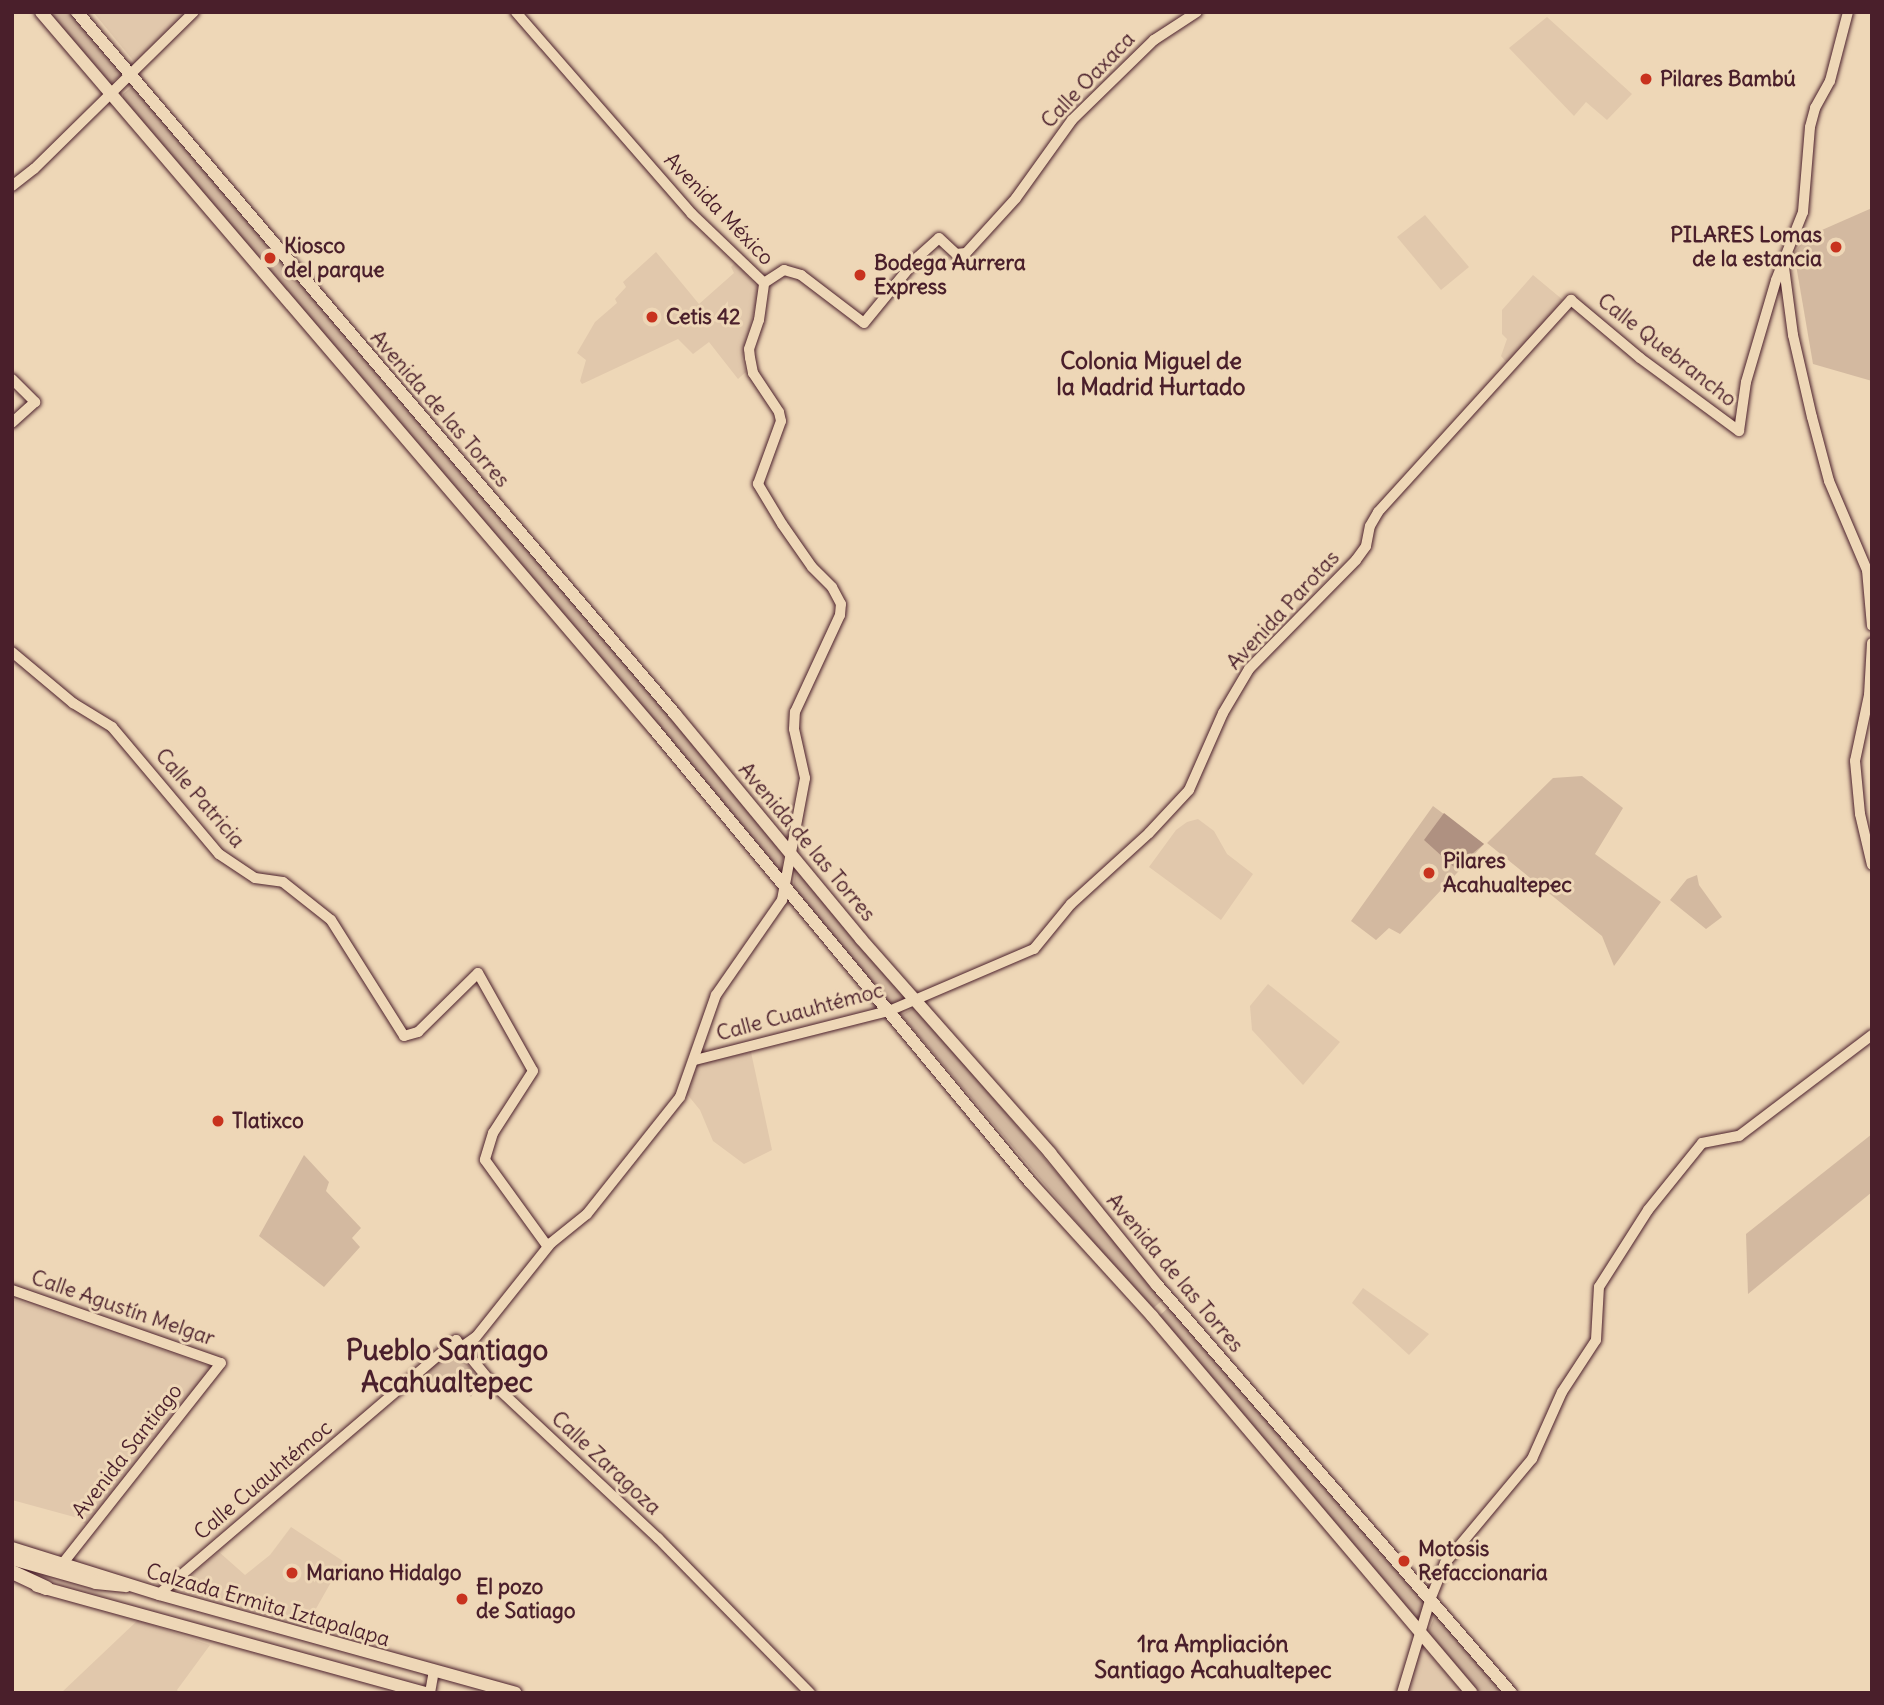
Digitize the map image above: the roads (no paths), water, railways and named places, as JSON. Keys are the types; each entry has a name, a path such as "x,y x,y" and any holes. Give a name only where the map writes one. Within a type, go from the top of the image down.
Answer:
{"highway":[{"path":"14,1560 96,1582 126,1585"},
{"path":"14,1560 47,1588"}],"main road":[{"path":"41,12 286,303 654,729 1031,1183 1152,1316 1472,1693"},
{"name":"Avenida de las Torres","path":"77,12 791,854 1050,1153 1170,1300 1511,1693"},
{"path":"1152,1316 1170,1300"},
{"name":"Calzada Ermita Iztapalapa","path":"14,1560 63,1563 126,1585 516,1693"},
{"name":"Calzada Ermita Iztapalapa","path":"12,1580 425,1693"}],"street":[{"path":"12,186 34,169 194,12"},
{"name":"Avenida México","path":"516,12 692,214 764,283 758,320 749,349 750,358 753,373 779,412 781,421 758,484 782,524 832,587 841,604 840,615 795,712 794,729 806,778 785,889"},
{"name":"Calle Oaxaca","path":"764,283 784,270 801,275 864,323 918,257 939,238 956,254 966,253 1016,198 1072,120 1154,40 1197,12"},
{"path":"1848,12 1830,81 1815,108 1810,127 1803,212 1783,259 1793,335 1812,417 1829,481 1867,570 1872,626"},
{"name":"Calle Quebrancho","path":"1571,300 1640,358 1739,431 1746,382 1783,259"},
{"name":"Avenida Parotas","path":"915,999 1034,949 1071,904 1174,807 1189,790 1218,723 1249,669 1356,560 1366,546 1370,526 1378,512 1571,300"},
{"path":"12,379 35,402 12,423"},
{"path":"1872,643 1868,695 1855,761 1860,814 1872,865"},
{"name":"Calle Patricia","path":"12,652 73,703 112,727 219,854 255,878 283,883 338,927 404,1036 418,1032 478,973 533,1070 493,1133 485,1160 548,1247"},
{"name":"Calle Cuauhtémoc","path":"159,1594 458,1344 476,1337 548,1247 587,1214 680,1097 716,995 782,900 785,889"},
{"name":"Calle Cuauhtémoc","path":"695,1060 889,1012 915,999"},
{"path":"1402,1693 1430,1600 1452,1552 1504,1496 1532,1459 1562,1392 1596,1340 1599,1287 1648,1210 1702,1143 1739,1136 1872,1035"},
{"name":"Calle Agustín Melgar","path":"12,1290 221,1363"},
{"name":"Calle Zaragoza","path":"458,1344 507,1399 573,1456 810,1693"},
{"name":"Avenida Santiago","path":"63,1563 221,1363"},
{"path":"430,1693 434,1670"}],"place":[{"name":"Pilares Bambú","path":"1646,79"},
{"name":"PILARES Lomas de la estancia","path":"1836,247"},
{"name":"Kiosco del parque","path":"270,258"},
{"name":"Bodega Aurrera Express","path":"860,275"},
{"name":"Cetis 42","path":"652,317"},
{"name":"Pilares Acahualtepec","path":"1429,873"},
{"name":"Tlatixco","path":"218,1121"},
{"name":"Motosis Refaccionaria","path":"1404,1561"},
{"name":"Mariano Hidalgo","path":"292,1573"},
{"name":"El pozo de Satiago","path":"462,1599"}],"district":[{"name":"Colonia Miguel de la Madrid Hurtado","path":"1151,374"},
{"name":"Pueblo Santiago Acahualtepec","path":"447,1366"},
{"name":"1ra Ampliación Santiago Acahualtepec","path":"1213,1657"}]}
